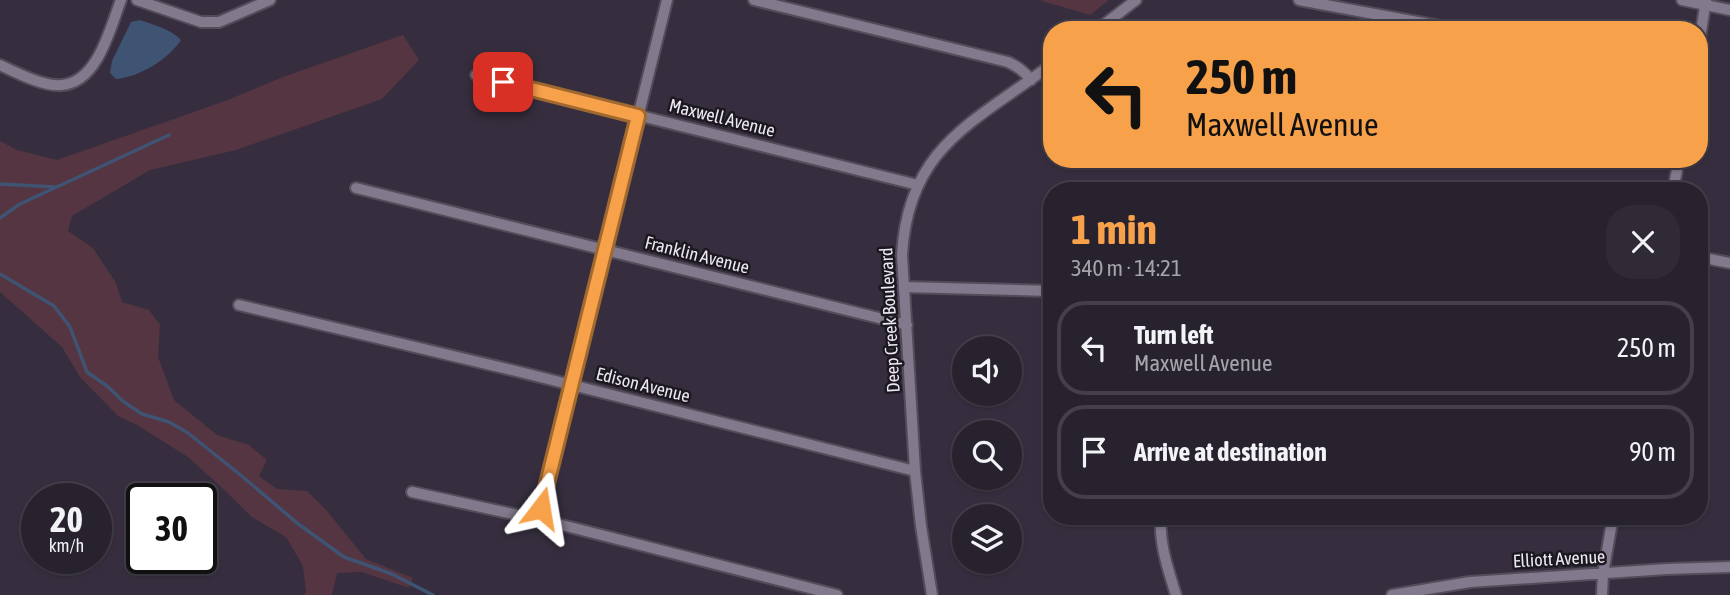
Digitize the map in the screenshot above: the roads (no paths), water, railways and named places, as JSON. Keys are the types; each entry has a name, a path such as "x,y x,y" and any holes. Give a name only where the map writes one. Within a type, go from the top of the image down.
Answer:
{"street":[{"path":"0,65 49,84 61,86 76,82 93,69 121,0"},
{"path":"137,0 201,22 219,22 270,0"},
{"path":"550,522 544,518 541,508 667,0"},
{"path":"754,0 1008,62 1025,72 1031,80"},
{"path":"1109,21 1136,0"},
{"path":"1299,0 1412,21"},
{"path":"1682,0 1706,2 1730,10"},
{"path":"1703,21 1706,2"},
{"name":"Deep Creek Boulevard","path":"932,595 915,471 902,255 907,214 926,169 948,142 967,124 1043,71"},
{"name":"Maxwell Avenue","path":"476,75 918,185"},
{"name":"Franklin Avenue","path":"356,188 907,325"},
{"path":"1708,259 1730,263"},
{"path":"904,287 1043,291"},
{"name":"Edison Avenue","path":"239,305 915,471"},
{"path":"412,492 550,522 837,595"},
{"path":"1161,525 1165,561 1176,595"},
{"path":"1602,595 1611,525"},
{"name":"Elliott Avenue","path":"1392,595 1470,582 1730,567"}],"water":[{"path":"140,20 167,30 181,40 169,54 152,66 134,75 116,79 110,73 112,61 131,22"}],"waterway":[{"path":"0,218 20,204 169,135"},
{"path":"0,184 55,187"},
{"path":"0,274 54,306 70,327 87,372 124,402 142,414 169,422 188,433 297,523 344,557 392,574 433,595"}]}
